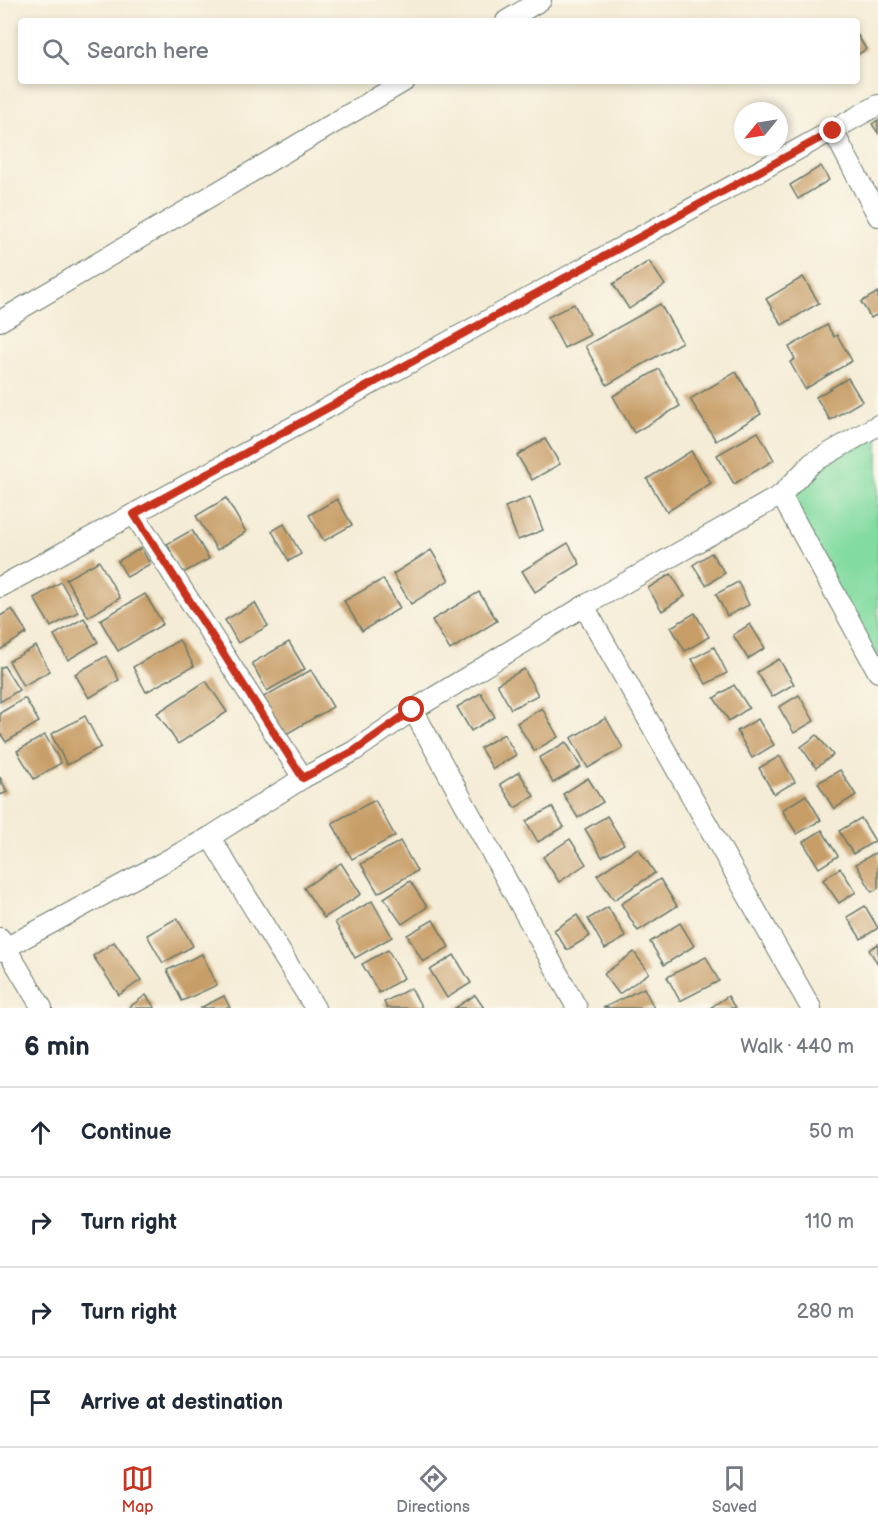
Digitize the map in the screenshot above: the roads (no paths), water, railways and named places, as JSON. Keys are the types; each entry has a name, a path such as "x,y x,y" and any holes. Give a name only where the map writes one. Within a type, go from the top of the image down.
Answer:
{"street":[{"path":"511,18 541,0"},
{"path":"0,321 400,84"},
{"path":"0,587 878,105"},
{"path":"833,131 878,216"},
{"path":"42,1008 2,946 210,837 303,778 354,751 412,710 584,606 781,495 812,463 878,425"},
{"path":"781,495 878,672"},
{"path":"134,514 303,778"},
{"path":"584,606 811,1008"},
{"path":"412,710 577,1008"},
{"path":"210,837 315,1008"}]}
